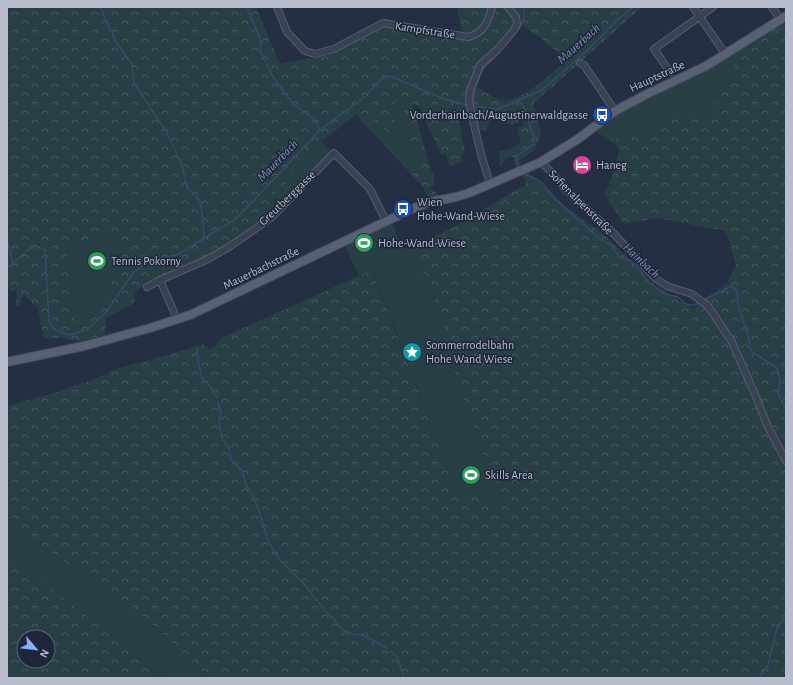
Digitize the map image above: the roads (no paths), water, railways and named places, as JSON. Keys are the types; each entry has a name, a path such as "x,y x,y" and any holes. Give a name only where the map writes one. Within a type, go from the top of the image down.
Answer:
{"main road":[{"name":"Hauptstraße","path":"541,162 578,139 615,111 726,55 783,17"},
{"name":"Mauerbachstraße","path":"7,362 84,346 197,312 417,207 430,202 462,196 541,162"}],"street":[{"name":"Kampfstraße","path":"277,7 287,32 305,50 315,54 334,48 382,23 468,37 476,35 483,29 490,17 492,7"},
{"path":"490,183 482,158 469,100 472,82 480,65 503,44 514,30 517,20 508,7"},
{"path":"693,7 726,55"},
{"path":"670,72 654,49 713,7"},
{"path":"772,7 783,17"},
{"path":"580,63 584,65 615,111"},
{"name":"Greutberggasse","path":"147,286 206,260 229,247 271,218 334,152 370,189 386,221"},
{"name":"Sofienalpenstraße","path":"541,162 564,188 606,226 656,278 667,286 688,292 704,303 714,314 732,342 768,427 786,461"},
{"path":"160,280 177,319"}],"waterway":[{"path":"100,7 116,42 132,64 134,83 165,130 181,162 187,187 200,201 204,239"},
{"path":"247,7 261,41 260,51 273,77 293,104 313,118 320,130"},
{"path":"516,32 523,20 523,7"},
{"name":"Mauerbach","path":"471,106 498,109 542,90 590,48 616,21 633,7"},
{"path":"474,106 475,88 483,69 511,38"},
{"name":"Mauerbach","path":"7,267 34,245 45,250 49,321 55,330 69,335 88,329 106,312 134,272 149,260 177,255 234,220 320,130 366,96 381,79 390,76 444,99 467,105"},
{"name":"Hainbach","path":"517,100 524,106 534,138 534,144 518,155 516,162 520,168"},
{"name":"Hainbach","path":"524,173 543,184 554,198 601,240 612,245 619,257 631,261 640,270 649,283 665,294 678,297 687,305 694,305 700,302"},
{"path":"7,240 13,263"},
{"name":"Hainbach","path":"703,300 732,286 737,291 738,305 751,351 777,368 780,379 778,394 786,410"},
{"path":"197,347 201,375 217,398"},
{"path":"218,402 221,414 219,422 222,439 229,448 231,460 242,471 247,487 258,508 268,540 278,558 305,585 327,613 343,630 371,639 386,648"},
{"path":"759,678 768,665 777,628 786,617"},
{"path":"390,651 397,657 403,674"}],"place":[{"name":"Vorderhainbach/Augustinerwaldgasse","path":"602,115"},
{"name":"Haneg","path":"582,165"},
{"name":"Wien Hohe-Wand-Wiese","path":"403,209"},
{"name":"Hohe-Wand-Wiese","path":"364,243"},
{"name":"Tennis Pokorny","path":"97,261"},
{"name":"Sommerrodelbahn Hohe Wand Wiese","path":"412,352"},
{"name":"Skills Area","path":"471,475"}]}
